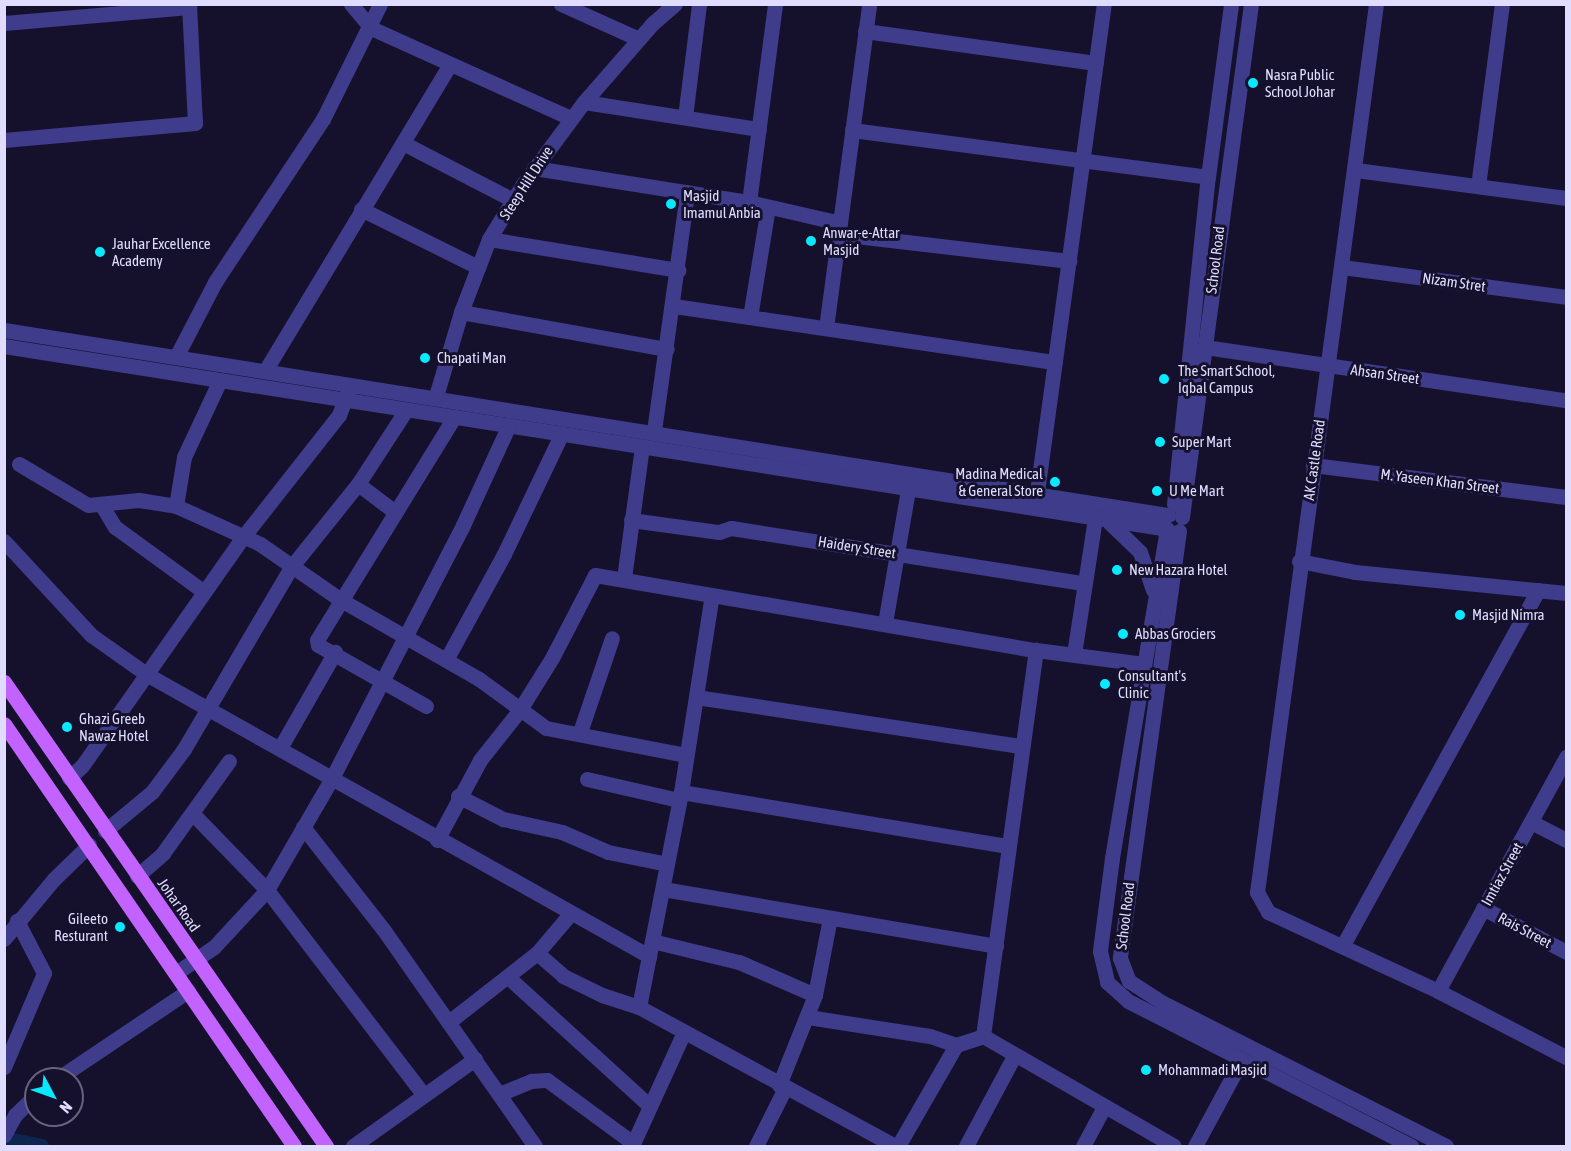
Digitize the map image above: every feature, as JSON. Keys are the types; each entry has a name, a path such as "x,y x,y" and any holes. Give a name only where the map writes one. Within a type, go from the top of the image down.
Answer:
{"main road":[{"name":"Johar Road","path":"4,682 105,831 326,1146"},
{"path":"4,724 294,1146"}],"street":[{"path":"351,4 371,28 570,118"},
{"path":"176,357 215,282 323,119 371,28 380,4"},
{"path":"561,4 639,39"},
{"name":"Steep Hill Drive","path":"436,396 461,312 489,239 534,168 570,118 639,39 675,4"},
{"path":"686,117 699,4"},
{"path":"749,202 776,4"},
{"path":"826,328 869,4"},
{"path":"1037,492 1104,4"},
{"name":"School Road","path":"1231,4 1208,177 1210,238 1205,346 1174,521 1150,623 1100,951 1107,982 1128,1001 1179,1019 1446,1146"},
{"name":"School Road","path":"1251,4 1210,238 1174,521 1168,626 1120,958 1129,981 1179,1019 1241,1061 1411,1146"},
{"name":"AK Castle Road","path":"1343,945 1268,912 1257,892 1257,877 1299,561 1356,170 1376,4"},
{"path":"1478,186 1502,4"},
{"path":"4,23 189,6 195,123 4,140"},
{"path":"865,31 1096,63"},
{"path":"265,371 450,64"},
{"path":"584,102 759,129"},
{"path":"852,130 1083,163 1208,177"},
{"path":"403,143 513,200"},
{"path":"534,168 749,202 839,229 1069,261"},
{"path":"1356,170 1566,198"},
{"path":"654,431 674,306 687,192"},
{"path":"750,317 768,207"},
{"path":"361,209 478,267"},
{"path":"489,239 678,270"},
{"name":"Nizam Stret","path":"1342,267 1566,297"},
{"path":"674,306 1055,362"},
{"path":"461,312 667,349"},
{"path":"4,330 1037,492 1174,521"},
{"path":"4,346 1101,519 1174,521"},
{"name":"Ahsan Street","path":"1205,346 1566,400"},
{"path":"176,506 184,458 220,380"},
{"path":"69,778 82,766 243,537 339,415 350,385"},
{"path":"105,831 152,792 184,749 206,708 292,566 358,484 406,410"},
{"path":"426,705 335,652 318,645 317,640 454,417"},
{"path":"176,973 214,946 267,890 332,778 404,634 463,525 510,425"},
{"path":"446,660 504,554 562,433"},
{"path":"624,578 642,446"},
{"path":"19,464 88,505 139,500 176,506 243,537 292,566 340,600 404,634 479,679 519,711 546,728 580,732 686,755"},
{"name":"M. Yaseen Khan Street","path":"1313,465 1566,497"},
{"path":"358,484 395,512"},
{"path":"885,623 908,490"},
{"path":"101,504 115,527 204,592"},
{"path":"1074,654 1083,583 1101,519"},
{"path":"1101,519 1140,552 1155,596"},
{"name":"Haidery Street","path":"631,520 719,532 731,528 1083,583"},
{"path":"4,541 91,635 146,674 280,748 437,840 571,913 651,949 739,962 815,995"},
{"path":"1299,561 1355,572 1566,592"},
{"path":"437,840 480,760 519,711 552,658 595,575 624,578 1036,650 1144,664"},
{"path":"1538,590 1343,945 1566,1057"},
{"path":"639,1007 680,796 712,595"},
{"path":"1150,623 1168,626"},
{"path":"580,732 612,638"},
{"path":"983,1036 1020,746 1036,650"},
{"path":"280,748 335,652"},
{"path":"696,697 1020,746"},
{"name":"Imtiaz Street","path":"1438,991 1566,757"},
{"path":"137,876 163,853 230,761"},
{"path":"587,780 1007,846"},
{"path":"459,796 503,819 562,832 608,852 667,864"},
{"path":"193,814 267,890 423,1094"},
{"path":"1531,822 1566,840"},
{"path":"303,827 450,1021 535,1146"},
{"path":"4,939 17,921 89,845"},
{"path":"663,889 996,946"},
{"name":"Rais Street","path":"1483,908 1566,952"},
{"path":"450,1021 537,953 571,913"},
{"path":"756,1146 782,1087 808,1017 815,995 830,918"},
{"path":"4,1067 44,973 17,921"},
{"path":"537,953 563,976 602,995 639,1007 683,1034 897,1146 956,1045"},
{"path":"508,977 650,1106"},
{"path":"75,1067 189,991"},
{"path":"808,1017 930,1036 956,1045 983,1036"},
{"path":"499,1094 531,1082 547,1080 632,1145 683,1034"},
{"path":"983,1036 1014,1056 1174,1146"},
{"path":"966,1146 1014,1056"},
{"path":"353,1146 475,1059"},
{"path":"1195,1146 1241,1061"},
{"path":"8,1122 24,1107"},
{"path":"1083,1146 1104,1107"}],"waterway":[{"path":"4,1138 41,1146"}],"place":[{"name":"Nasra Public School Johar","path":"1253,83"},
{"name":"Masjid Imamul Anbia","path":"671,204"},
{"name":"Anwar-e-Attar Masjid","path":"811,241"},
{"name":"Jauhar Excellence Academy","path":"100,252"},
{"name":"Chapati Man","path":"425,358"},
{"name":"The Smart School, Iqbal Campus","path":"1164,379"},
{"name":"Super Mart","path":"1160,442"},
{"name":"Madina Medical & General Store","path":"1055,482"},
{"name":"U Me Mart","path":"1157,491"},
{"name":"New Hazara Hotel","path":"1117,570"},
{"name":"Masjid Nimra","path":"1460,615"},
{"name":"Abbas Grociers","path":"1123,634"},
{"name":"Consultant's Clinic","path":"1105,684"},
{"name":"Ghazi Greeb Nawaz Hotel","path":"67,727"},
{"name":"Gileeto Resturant","path":"120,927"},
{"name":"Mohammadi Masjid","path":"1146,1070"}]}
